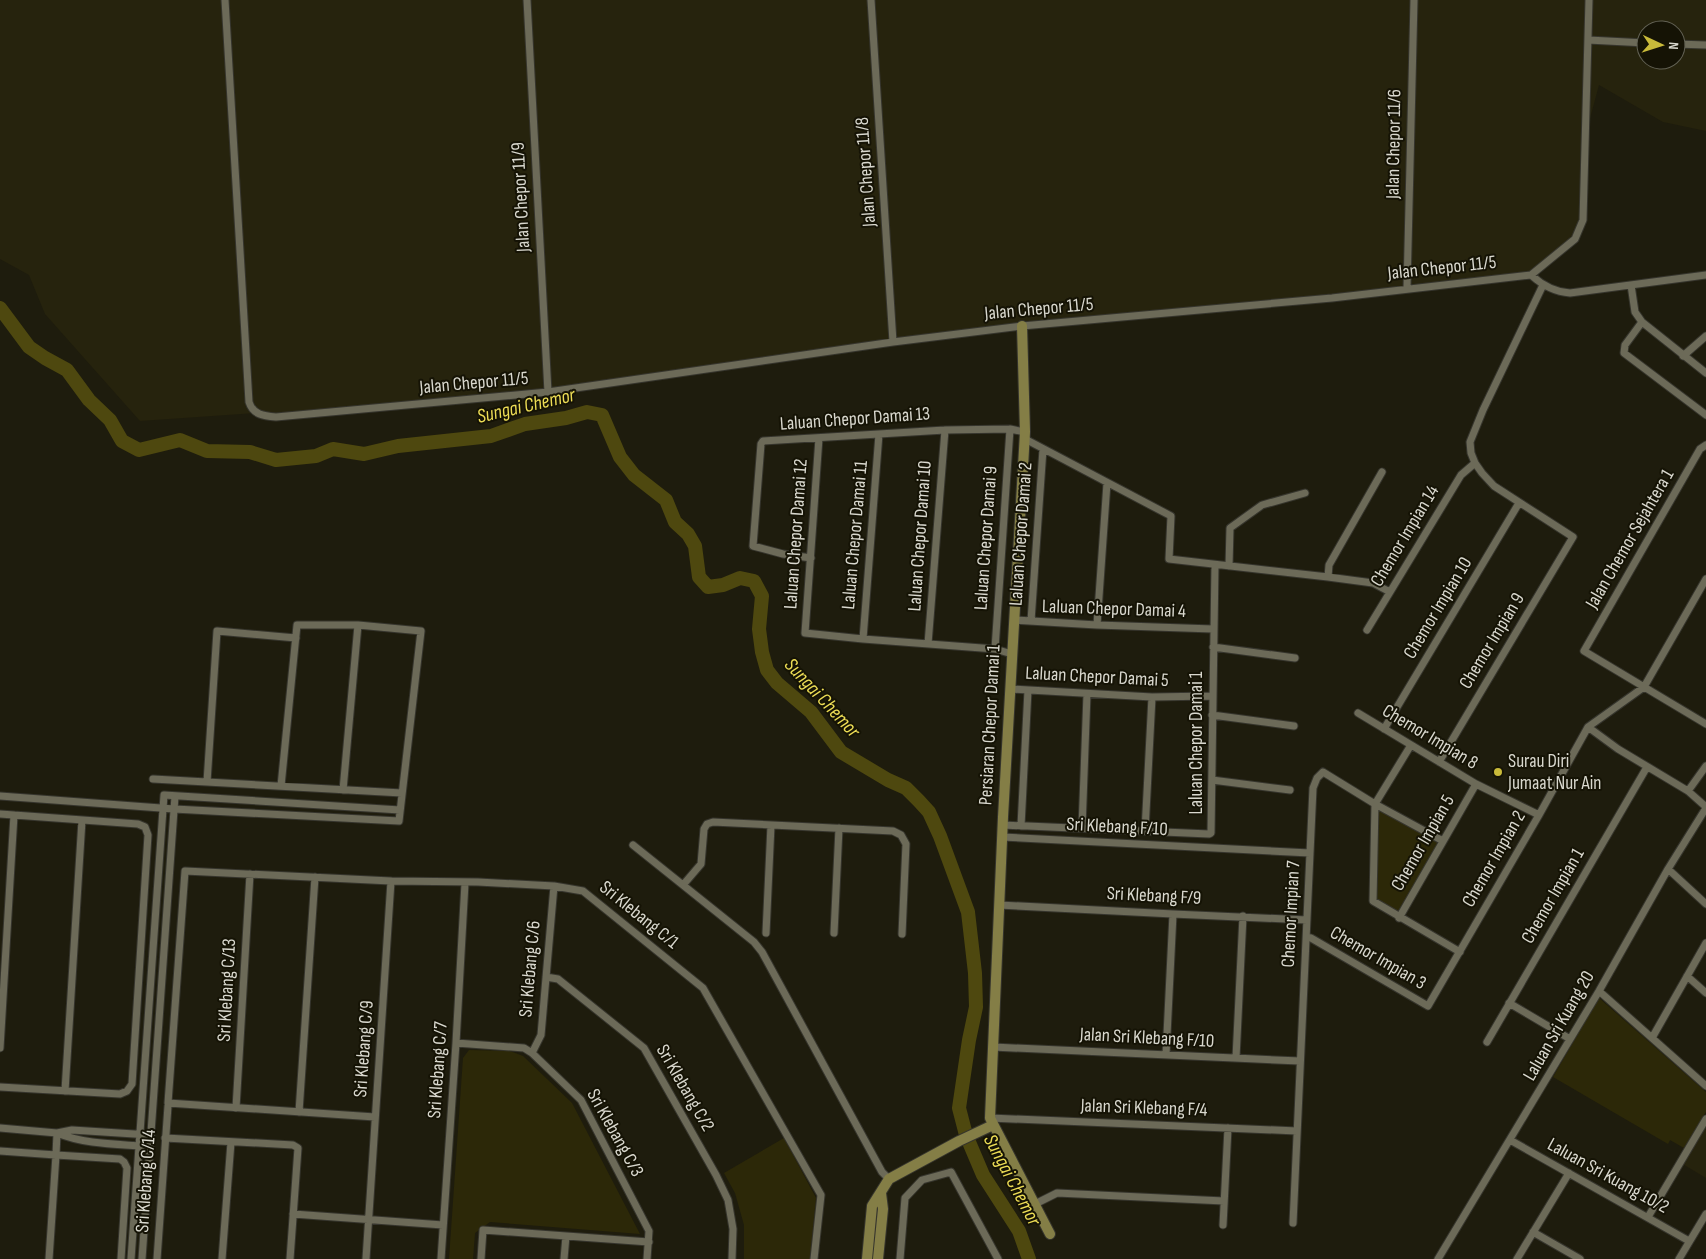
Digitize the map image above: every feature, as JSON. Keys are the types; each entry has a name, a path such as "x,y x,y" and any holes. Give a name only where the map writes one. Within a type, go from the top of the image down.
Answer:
{"street":[{"name":"Jalan Chepor 11/5","path":"225,0 249,402 251,409 264,416 276,417 548,392 893,342 1022,326 1322,298 1531,275"},
{"name":"Jalan Chepor 11/9","path":"527,0 548,392"},
{"name":"Jalan Chepor 11/8","path":"871,0 893,342"},
{"name":"Jalan Chepor 11/6","path":"1407,288 1414,0"},
{"path":"1589,0 1583,220 1575,239 1531,275 1543,285 1570,293 1706,275"},
{"path":"1588,40 1636,42"},
{"path":"1686,44 1706,45"},
{"path":"1519,502 1494,486 1482,473 1471,453 1470,442 1483,410 1543,285"},
{"path":"1631,286 1635,312 1642,322 1706,373"},
{"path":"1642,322 1626,345 1624,353 1706,415"},
{"name":"Persiaran Chepor Damai 1","path":"1022,326 1025,436 1002,837 991,1122 1050,1234"},
{"path":"1683,356 1706,336"},
{"name":"Laluan Chepor Damai 13","path":"811,558 755,548 753,543 760,444 763,442 945,430 1010,429 1025,436"},
{"name":"Laluan Chepor Damai 9","path":"995,650 1010,429"},
{"name":"Laluan Chepor Damai 10","path":"928,644 945,430"},
{"name":"Laluan Chepor Damai 11","path":"863,639 879,434"},
{"path":"1025,436 1043,450 1171,516 1169,559 1374,583 1390,592"},
{"name":"Laluan Chepor Damai 12","path":"819,438 805,633 863,639"},
{"name":"Jalan Chemor Sejahtera 1","path":"1644,687 1584,651 1700,449 1706,445"},
{"name":"Laluan Chepor Damai 2","path":"1031,621 1043,450"},
{"name":"Chemor Impian 14","path":"1367,630 1461,475 1475,463"},
{"path":"1328,577 1329,565 1382,472"},
{"path":"1097,625 1107,483"},
{"path":"1229,566 1230,528 1262,505 1304,493"},
{"name":"Chemor Impian 9","path":"1439,762 1573,537 1519,502"},
{"name":"Chemor Impian 10","path":"1384,729 1519,502"},
{"name":"Laluan Chepor Damai 1","path":"1003,825 1209,834 1212,830 1212,696 1215,565"},
{"path":"1706,579 1644,687 1588,727 1647,767 1688,791 1706,808"},
{"name":"Laluan Chepor Damai 4","path":"1014,620 1213,629"},
{"path":"0,796 174,809 399,821 420,631 358,626 297,625 281,786"},
{"path":"343,790 358,626"},
{"path":"207,782 217,631 296,638"},
{"path":"863,639 995,650 1012,654"},
{"path":"1213,647 1295,658"},
{"path":"1644,687 1704,723 1706,714"},
{"name":"Laluan Chepor Damai 5","path":"1010,689 1152,698 1212,696"},
{"path":"1021,826 1028,690"},
{"path":"1082,828 1087,694"},
{"path":"1145,831 1152,698"},
{"name":"Chemor Impian 8","path":"1358,713 1476,784 1539,815"},
{"path":"1212,715 1294,726"},
{"name":"Chemor Impian 2","path":"1428,1006 1588,727"},
{"path":"1411,745 1375,804 1373,901 1399,918 1460,952"},
{"path":"1688,791 1706,766"},
{"name":"Chemor Impian 1","path":"1487,1042 1647,767"},
{"name":"Chemor Impian 7","path":"1293,1223 1313,788 1317,778 1323,772 1375,804"},
{"path":"153,779 402,793"},
{"path":"1212,780 1290,790"},
{"name":"Chemor Impian 5","path":"1399,918 1476,784"},
{"path":"131,1259 164,796 400,810"},
{"path":"142,1259 175,796"},
{"path":"1375,804 1443,841"},
{"name":"Laluan Sri Kuang 20","path":"1438,1259 1599,991 1668,869 1706,808"},
{"path":"0,814 138,824 145,827 148,835 132,1084 127,1091 120,1094 0,1087"},
{"path":"0,1048 14,815"},
{"path":"65,1091 82,820"},
{"path":"683,886 700,864 704,829 707,824 712,822 893,831 901,835 906,844 902,934"},
{"path":"766,933 771,825"},
{"path":"834,933 839,828"},
{"name":"Sri Klebang F/10","path":"1002,837 1310,853"},
{"path":"633,845 754,942 762,952 882,1172 889,1179"},
{"path":"1668,869 1706,904"},
{"name":"Sri Klebang C/1","path":"236,1108 168,1104 185,871 554,886 583,891 703,988 821,1195 814,1259"},
{"name":"Sri Klebang C/13","path":"236,1108 250,874"},
{"path":"299,1112 316,877"},
{"name":"Sri Klebang C/9","path":"366,1259 391,880"},
{"name":"Sri Klebang C/7","path":"441,1259 465,883"},
{"name":"Sri Klebang C/6","path":"532,1053 541,1035 554,886"},
{"name":"Sri Klebang F/9","path":"999,904 1307,920"},
{"path":"1166,1055 1173,914"},
{"path":"1236,1058 1243,916"},
{"name":"Chemor Impian 3","path":"1312,938 1428,1006"},
{"path":"1652,1038 1706,943"},
{"path":"1687,976 1706,993"},
{"name":"Sri Klebang C/2","path":"546,977 558,978 644,1048 716,1175 728,1200 733,1229 732,1259"},
{"path":"1599,991 1706,1086"},
{"path":"1509,1003 1570,1039"},
{"path":"456,1043 519,1048 532,1053"},
{"name":"Jalan Sri Klebang F/10","path":"993,1047 1300,1061"},
{"name":"Sri Klebang C/3","path":"532,1053 581,1100 649,1230 647,1259"},
{"name":"Sri Klebang C/14","path":"157,1259 168,1106"},
{"path":"236,1108 375,1117"},
{"path":"1648,1217 1706,1119"},
{"path":"867,1259 872,1206 889,1179 979,1131 991,1122"},
{"name":"Jalan Sri Klebang F/4","path":"991,1122 1297,1131"},
{"path":"0,1128 150,1135"},
{"path":"1223,1225 1228,1128"},
{"path":"56,1132 71,1138 102,1144 150,1147"},
{"path":"49,1259 56,1132"},
{"path":"165,1138 293,1145 298,1148 290,1259"},
{"name":"Laluan Sri Kuang 10/2","path":"1510,1140 1689,1241"},
{"path":"222,1259 231,1142"},
{"path":"0,1151 120,1159 124,1162 127,1168 121,1259"},
{"path":"900,1259 905,1198 922,1180 951,1172 998,1259"},
{"path":"1517,1259 1569,1173"},
{"path":"878,1259 883,1208 881,1193"},
{"path":"1034,1204 1057,1193 1224,1201"},
{"path":"293,1214 443,1224"},
{"path":"1679,1259 1706,1214"},
{"path":"481,1259 483,1230 649,1242"},
{"path":"1534,1232 1580,1259"},
{"path":"564,1259 566,1236"}],"shaded area":[{"path":"0,0 1706,0 1706,131 1663,122 1599,85 1585,137 1583,220 1575,239 1529,279 1407,288 1022,326 548,392 276,417 257,413 140,421 45,314 29,275 0,259"},
{"path":"1375,804 1443,841 1399,918 1373,901"},
{"path":"1599,998 1706,1092 1706,1112 1684,1148 1670,1140 1668,1144 1553,1077"},
{"path":"469,1050 510,1051 523,1056 572,1103 640,1234 490,1222 475,1233 473,1259 449,1259 463,1058"},
{"path":"1706,1119 1706,1178 1681,1163"},
{"path":"784,1138 816,1198 810,1259 744,1259 744,1225 735,1193 724,1173"}],"waterway":[{"name":"Sungai Chemor","path":"0,308 29,347 67,370 89,400 110,420 122,441 139,450 180,440 207,451 250,452 276,460 316,456 333,449 364,454 398,446 491,436 525,424 566,418 587,412 602,415 620,457 634,475 666,500 675,522 688,534 695,546 699,577 708,587 723,585 740,578 754,581 762,596 759,629 762,652 767,670 777,683 811,712 841,752 888,780 906,788 929,812 940,836 968,912 975,973 976,1007 959,1108 966,1135 983,1175 1019,1231 1029,1259"}],"place":[{"name":"Surau Diri Jumaat Nur Ain","path":"1498,772"}]}
